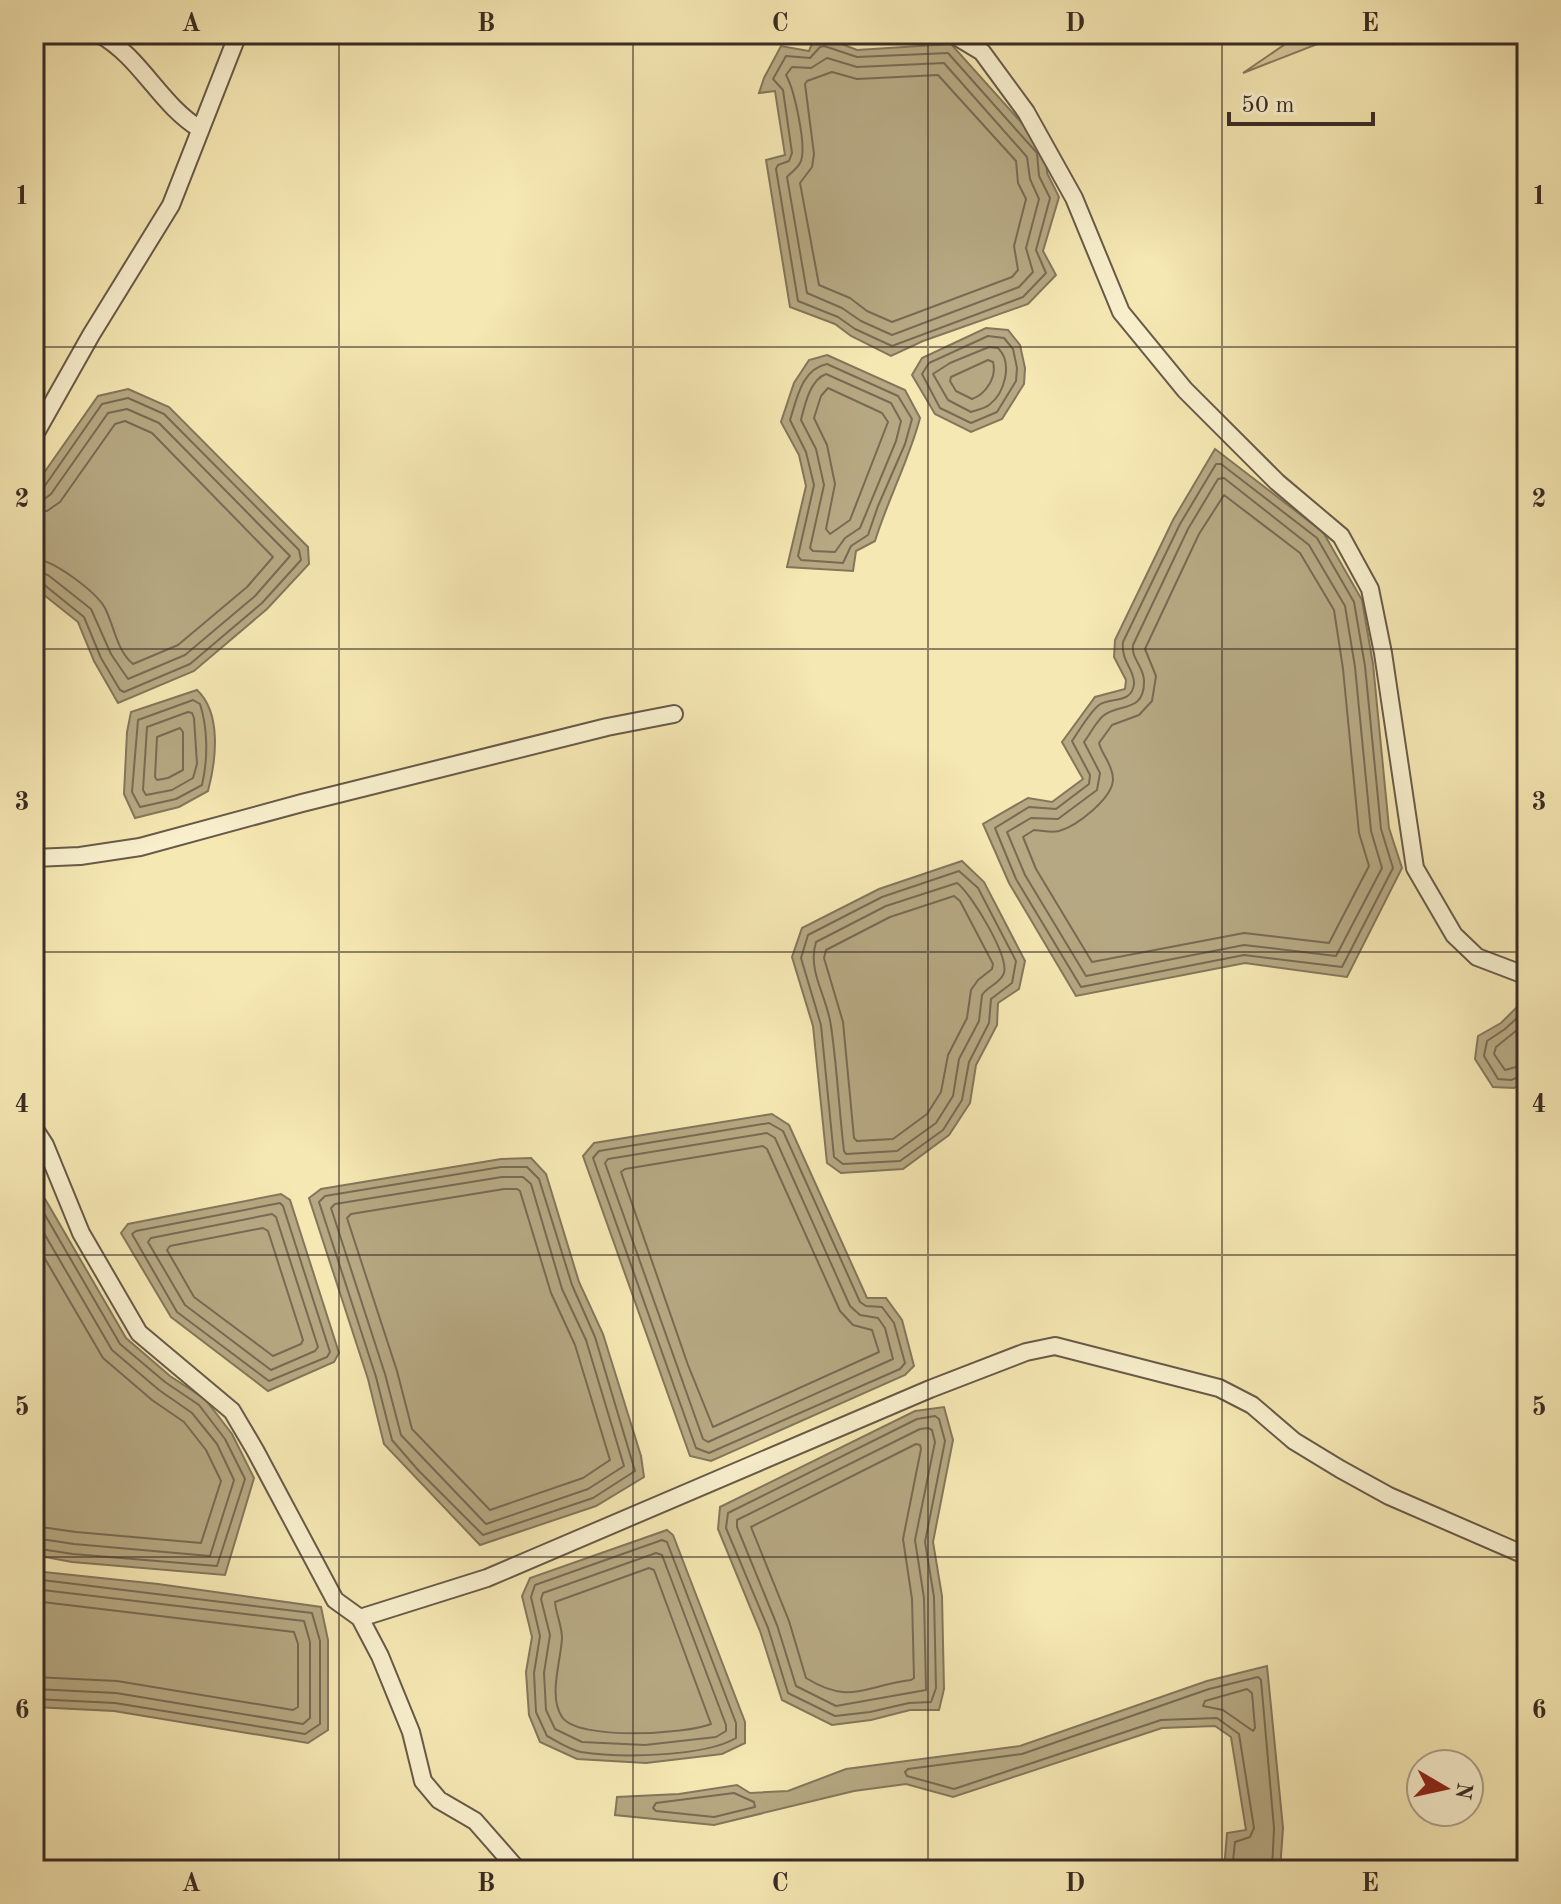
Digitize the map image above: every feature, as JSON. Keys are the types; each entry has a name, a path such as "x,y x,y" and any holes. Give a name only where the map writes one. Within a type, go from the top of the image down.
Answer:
{"street":[{"path":"99,34 121,48 183,119 200,129"},
{"path":"34,436 91,335 171,205 238,34"},
{"path":"952,34 982,52 1026,112 1074,198 1121,312 1185,390 1277,482 1341,536 1370,589 1383,653 1415,868 1454,935 1477,957 1527,976"},
{"path":"34,858 80,856 140,847 607,727 674,714"},
{"path":"34,1128 45,1145 81,1233 139,1333 232,1411 335,1600 360,1618 380,1656 411,1732 423,1781 439,1800 475,1821 518,1870"},
{"path":"360,1618 487,1578 930,1389 1026,1352 1055,1346 1219,1388 1252,1405 1294,1441 1389,1496 1527,1556"}],"shaded area":[{"path":"1300,34 1343,34 1243,73"}],"water":[{"path":"816,34 857,50 951,44 1046,150 1047,173 1059,197 1043,251 1056,275 1028,304 923,341 891,356 851,336 835,324 790,307 766,160 785,155 775,91 759,93 781,46 809,51"},
{"path":"986,328 1008,330 1020,345 1025,368 1024,384 1002,419 971,432 935,414 912,375 922,358"},
{"path":"827,355 905,390 920,418 875,541 856,551 853,571 787,567 806,486 799,455 781,422 794,383 809,360"},
{"path":"128,389 169,407 308,547 309,564 267,609 194,671 118,703 94,661 78,622 34,587 34,487 98,396"},
{"path":"1215,449 1323,532 1362,600 1373,664 1389,828 1402,868 1347,977 1245,963 1076,996 1009,883 983,824 1028,798 1052,802 1083,779 1062,742 1095,697 1125,689 1126,680 1114,657 1115,640 1173,520"},
{"path":"197,690 205,700 214,724 215,752 208,791 179,807 135,818 124,794 131,712"},
{"path":"962,861 984,882 1025,961 1019,989 998,1003 997,1025 976,1065 970,1103 949,1135 903,1169 841,1173 827,1163 813,1026 792,957 802,928 879,889"},
{"path":"1523,1001 1527,1002 1527,1080 1514,1088 1493,1087 1475,1059 1478,1036 1501,1023"},
{"path":"772,1114 789,1125 867,1298 886,1298 902,1320 914,1366 905,1375 711,1461 690,1456 583,1156 594,1143"},
{"path":"531,1158 546,1174 579,1282 603,1334 641,1456 644,1477 596,1506 480,1545 384,1444 368,1379 309,1198 321,1189 501,1159"},
{"path":"34,1180 126,1338 170,1376 205,1399 232,1434 254,1478 225,1575 72,1562 34,1555"},
{"path":"281,1194 290,1200 339,1353 334,1362 268,1391 171,1317 121,1233 128,1224"},
{"path":"944,1407 953,1440 933,1542 942,1596 944,1689 939,1710 910,1710 871,1720 832,1725 782,1700 760,1631 718,1529 720,1507 915,1411"},
{"path":"667,1530 673,1535 745,1722 745,1743 722,1754 646,1763 577,1759 540,1742 529,1715 526,1672 532,1637 522,1596 530,1578"},
{"path":"34,1571 158,1584 321,1607 328,1640 328,1730 308,1743 114,1711 34,1707"},
{"path":"1267,1666 1283,1828 1280,1870 1224,1870 1227,1833 1246,1830 1231,1737 1215,1726 1162,1728 953,1797 906,1784 854,1791 714,1825 615,1815 617,1797 679,1794 737,1785 750,1793 788,1791 846,1769 1020,1746 1207,1681"}]}
